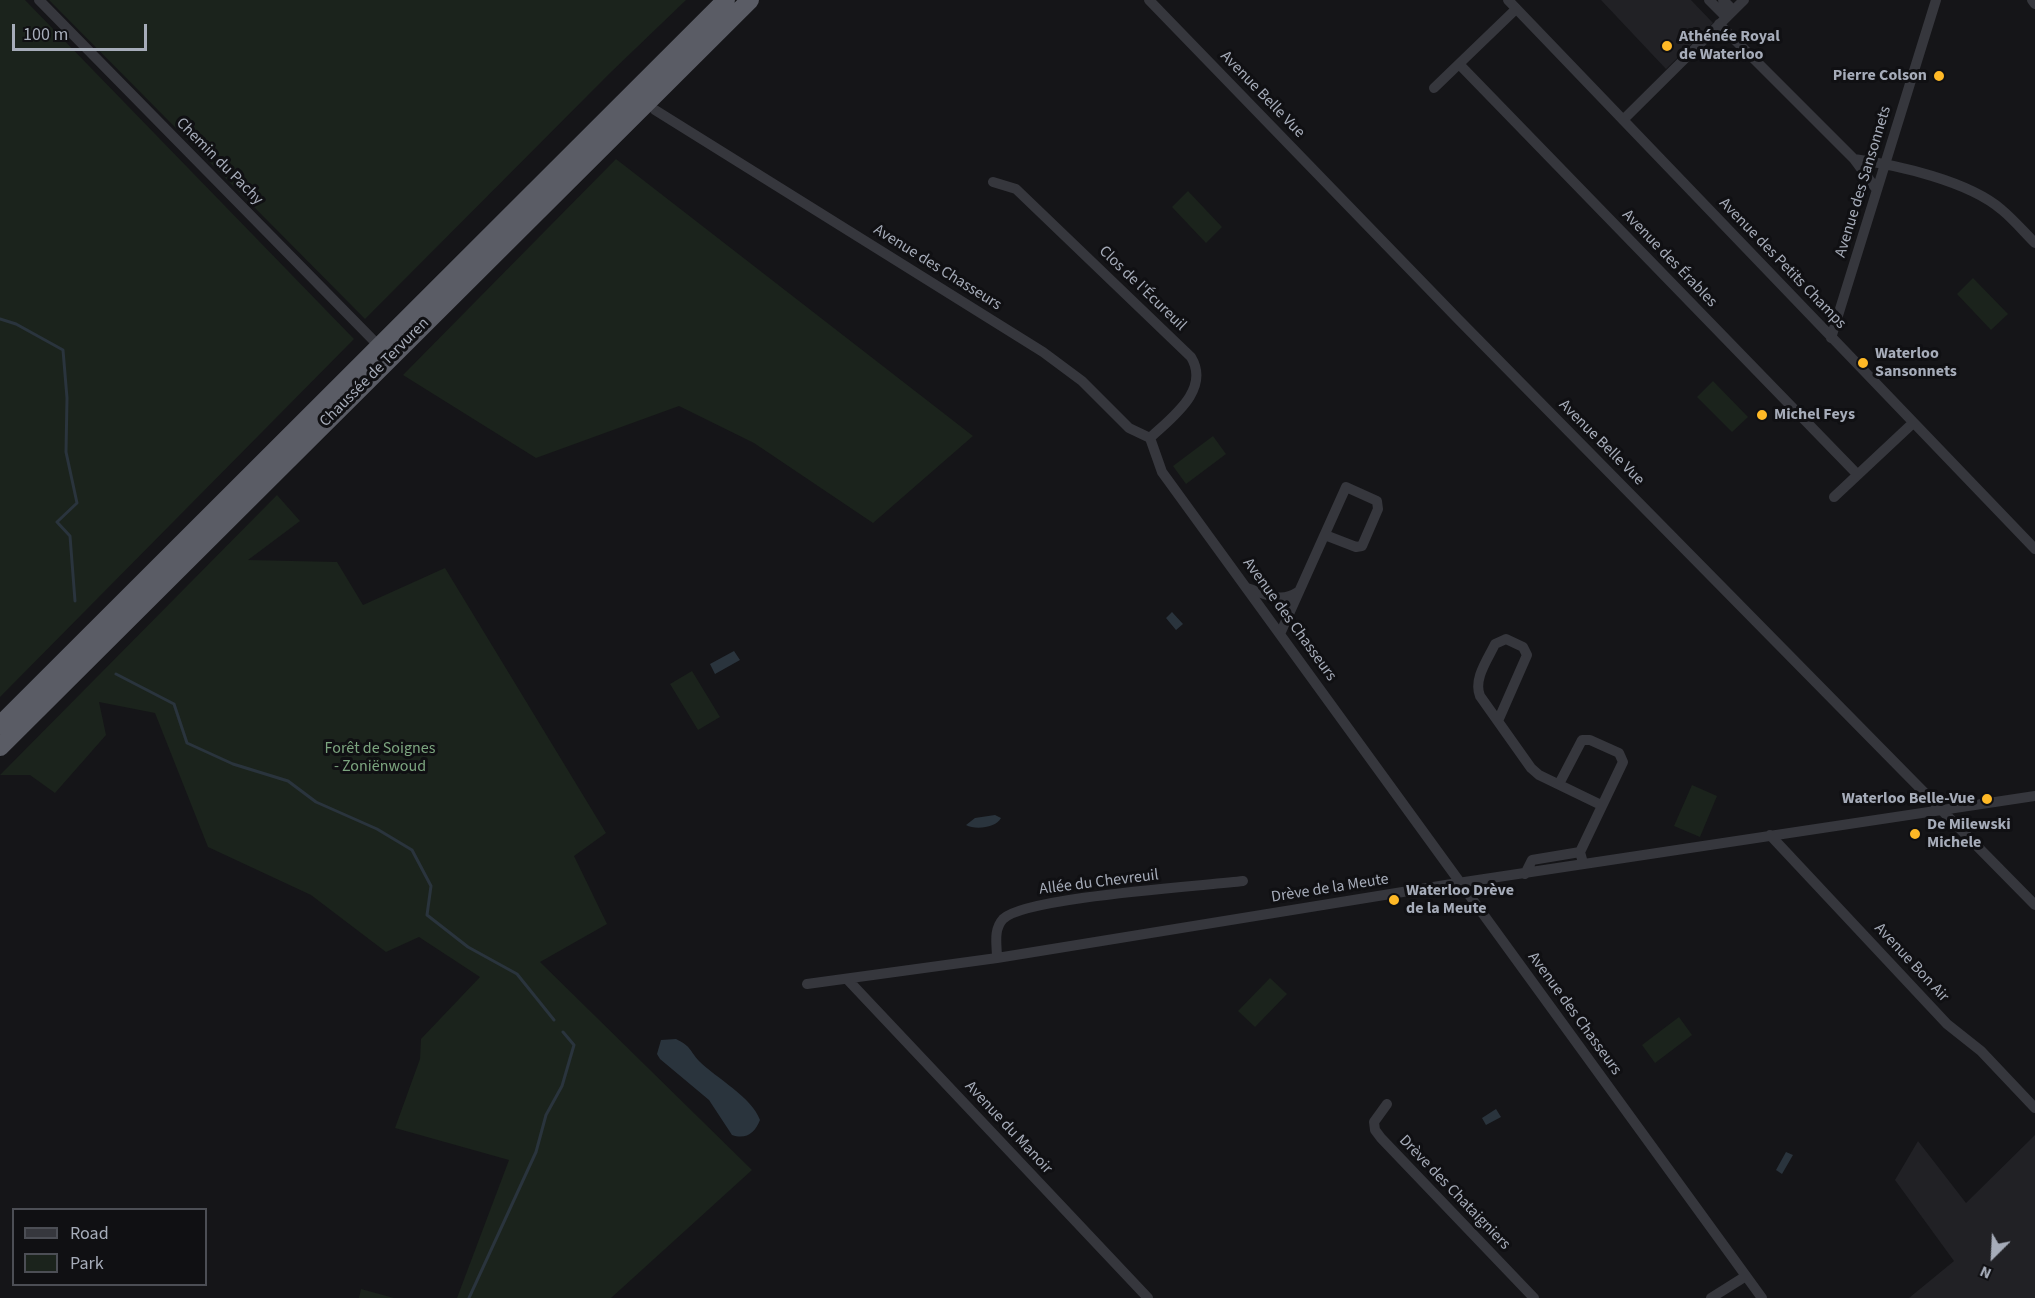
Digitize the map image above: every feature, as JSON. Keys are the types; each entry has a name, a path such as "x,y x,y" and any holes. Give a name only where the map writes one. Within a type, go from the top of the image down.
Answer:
{"highway":[{"name":"Chaussée de Tervuren","path":"0,724 726,0"},
{"name":"Chaussée de Tervuren","path":"0,747 750,0"}],"street":[{"name":"Chemin du Pachy","path":"39,0 378,345"},
{"name":"Avenue Belle Vue","path":"1149,0 1458,319 2035,904"},
{"name":"Avenue des Petits Champs","path":"1508,0 2035,549"},
{"path":"1709,0 1854,159 1877,190"},
{"path":"1723,0 1726,17"},
{"path":"1623,120 1744,0"},
{"name":"Avenue des Sansonnets","path":"1831,338 1936,0"},
{"path":"2032,0 2035,4"},
{"path":"1434,88 1516,9"},
{"name":"Avenue des Érables","path":"1459,64 1857,474"},
{"name":"Avenue des Chasseurs","path":"655,110 1043,352 1082,381 1129,428 1150,438 1162,472 1379,769 1458,883 1762,1298"},
{"path":"1854,159 1885,163 1980,195 2002,209 2035,243"},
{"name":"Clos de l'Écureuil","path":"993,182 1016,189 1191,357 1197,366 1197,376 1190,398 1150,438"},
{"path":"1834,497 1913,423"},
{"path":"1280,633 1346,487 1377,501 1378,509 1362,546 1356,548 1325,535"},
{"path":"1247,588 1278,600 1288,598 1298,592"},
{"path":"1498,721 1527,655 1522,647 1506,639 1495,644 1480,676 1478,689 1498,721 1531,768 1539,775 1601,805"},
{"path":"1559,784 1582,740 1590,740 1619,753 1623,762 1580,852 1583,863"},
{"name":"Drève de la Meute","path":"807,984 997,958 1583,863 2035,796"},
{"name":"Avenue Bon Air","path":"1770,835 1947,1024 1981,1051 2035,1108"},
{"path":"1525,874 1532,860 1580,852"},
{"name":"Allée du Chevreuil","path":"997,958 996,931 1003,919 1011,913 1053,902 1243,881"},
{"name":"Avenue du Manoir","path":"847,979 1148,1298"},
{"name":"Drève des Chataigniers","path":"1387,1104 1374,1122 1381,1138 1534,1298"},
{"path":"1711,1298 1746,1276"}],"shaded area":[{"name":"Athénée Royal de Waterloo","path":"1601,0 1691,0 1713,23 1666,69"},
{"path":"1172,612 1183,624 1176,630 1166,618"},
{"path":"734,651 740,660 715,674 710,664"},
{"path":"995,815 1001,818 990,826 966,825 975,818"},
{"path":"676,1039 688,1047 699,1061 749,1103 760,1120 753,1132 742,1137 732,1135 709,1100 660,1059 657,1054 661,1040"},
{"path":"1496,1109 1501,1117 1486,1125 1482,1118"},
{"path":"2035,1135 2035,1298 1909,1298 1954,1261 1895,1180 1918,1141 1966,1203"},
{"path":"1786,1152 1793,1155 1782,1174 1776,1170"}],"green space":[{"path":"0,0 25,0 354,339 0,697"},
{"path":"49,0 686,0 365,319"},
{"path":"616,159 973,436 873,523 754,443 679,406 536,458 403,375"},
{"path":"1188,191 1222,227 1206,243 1172,207"},
{"path":"1973,278 2008,314 1991,330 1957,294"},
{"path":"1713,381 1748,417 1732,432 1697,397"},
{"path":"1213,436 1226,454 1186,484 1173,466"},
{"name":"Forêt de Soignes - Zoniënwoud","path":"277,495 300,521 248,560 337,562 363,605 445,568 606,833 574,856 607,924 540,962 752,1170 611,1298 457,1298 509,1160 395,1128 420,1059 421,1039 480,977 419,937 386,952 311,895 208,847 155,713 99,702 106,735 55,793 30,775 0,775"},
{"path":"692,671 720,717 698,730 670,684"},
{"path":"1692,785 1717,796 1700,837 1674,826"},
{"path":"1270,978 1287,994 1255,1027 1238,1011"},
{"path":"1679,1017 1692,1035 1655,1063 1642,1045"},
{"path":"361,1289 394,1298 359,1298"}],"waterway":[{"path":"0,319 16,324 63,350 67,398 66,452 77,503 57,522 70,536 75,601"},
{"path":"116,674 174,704 187,743 233,764 288,781 316,802 377,829 412,850 431,886 427,915 468,947 517,974 554,1020"},
{"path":"469,1298 536,1152 546,1115 562,1086 574,1045 563,1032"}],"place":[{"name":"Athénée Royal de Waterloo","path":"1667,46"},
{"name":"Pierre Colson","path":"1939,76"},
{"name":"Waterloo Sansonnets","path":"1863,363"},
{"name":"Michel Feys","path":"1762,415"},
{"name":"Waterloo Belle-Vue","path":"1987,799"},
{"name":"De Milewski Michele","path":"1915,834"},
{"name":"Waterloo Drève de la Meute","path":"1394,900"}]}
